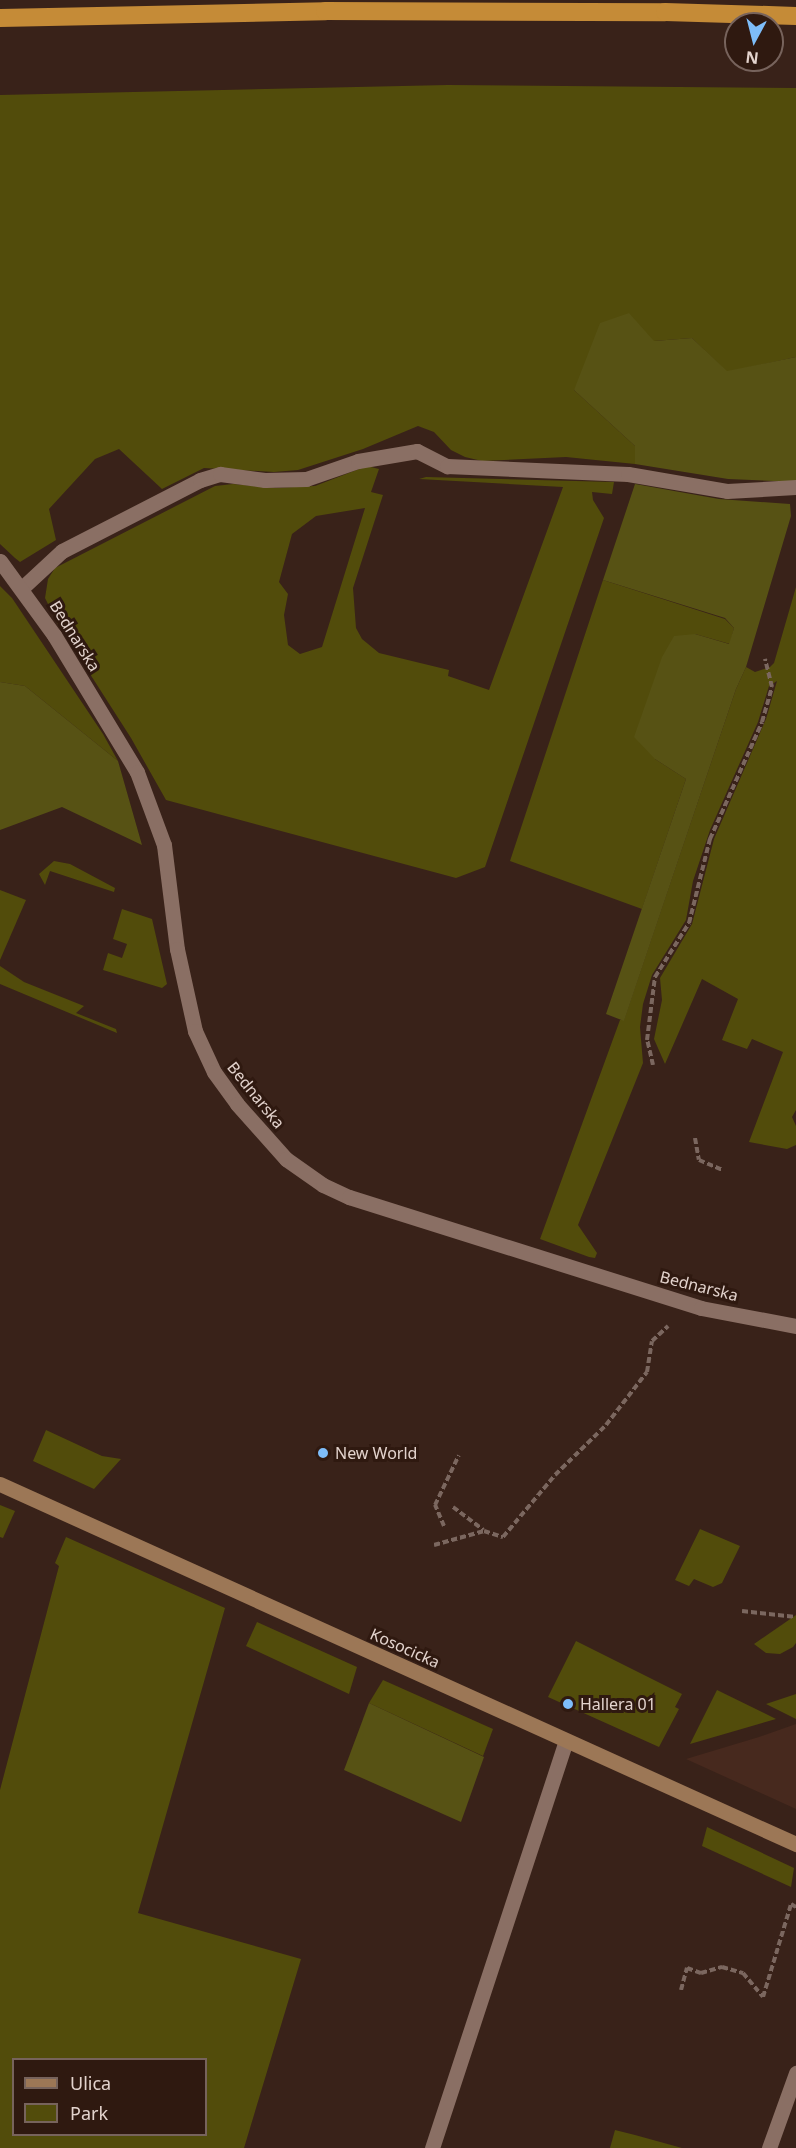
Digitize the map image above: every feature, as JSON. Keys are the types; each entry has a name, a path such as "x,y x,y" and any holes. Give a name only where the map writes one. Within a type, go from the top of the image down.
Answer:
{"highway":[{"path":"0,18 325,11 654,12 796,16"}],"street":[{"path":"22,588 62,551 200,480 220,474 265,480 306,479 358,460 417,451 447,466 628,474 727,491 796,487"},
{"name":"Bednarska","path":"0,561 22,588 137,772 164,845 177,949 195,1031 214,1072 237,1104 286,1158 332,1190 360,1201 701,1308 796,1326"},
{"name":"Kosocicka","path":"0,1484 796,1844"},
{"path":"432,2148 566,1741"},
{"path":"769,2148 796,2073"}],"path":[{"path":"652,1065 647,1040 655,976 689,923 710,838 762,722 772,687 765,659"},
{"path":"695,1138 699,1160 723,1170"},
{"path":"453,1507 484,1531 503,1537 555,1475 606,1425 647,1372 652,1341 675,1319"},
{"path":"444,1526 435,1505 459,1455"},
{"path":"434,1545 484,1531"},
{"path":"742,1611 796,1617"},
{"path":"681,1990 687,1968 701,1973 722,1967 743,1973 763,1997 790,1905 796,1907"}],"shaded area":[{"path":"629,313 654,341 692,338 727,371 796,357 796,482 728,479 635,464 635,446 574,390 600,323"},
{"path":"635,484 719,499 790,504 791,516 746,667 736,689 624,1021 606,1014 686,779 655,759 634,737 662,657 674,636 695,634 729,644 734,628 725,618 603,580"},
{"path":"0,682 25,686 118,761 142,845 62,807 0,830"},
{"path":"369,1703 484,1757 461,1822 344,1770"},
{"path":"796,1724 796,1809 686,1759 759,1737"}],"green space":[{"path":"448,85 796,88 796,357 727,372 692,338 654,341 574,390 635,446 635,464 566,457 482,461 465,457 451,450 434,432 418,426 363,449 298,470 274,472 204,468 162,489 119,449 95,459 49,509 56,540 20,562 0,544 0,95"},
{"path":"367,466 379,469 371,492 383,495 353,588 356,628 362,639 379,653 449,670 448,676 489,690 563,487 419,479 426,477 614,482 612,494 592,492 593,500 604,518 485,867 456,878 166,800 131,738 58,624 45,598 48,579 55,568 215,486 233,484 275,488 315,486","holes":["365,508 322,647 300,654 288,645 284,615 288,594 279,582 292,534 316,516"]},
{"path":"603,580 725,619 734,628 730,644 695,634 655,759 686,779 642,909 510,861"},
{"path":"0,586 12,598 103,734 118,761 25,686 0,682"},
{"path":"796,587 796,1110 792,1117 796,1126 796,1145 787,1149 749,1142 783,1052 752,1039 747,1049 722,1040 738,999 702,979 665,1064 654,1039 662,1000 660,978 692,924 714,839 766,719 777,681 769,686 758,722 710,830 693,881 686,920 652,975 643,1004 640,1027 643,1063 578,1225 597,1253 595,1258 589,1257 540,1239 620,1020 624,1020 736,689 746,667 755,672 770,667 774,663"},
{"path":"54,861 70,864 115,888 114,892 50,871 45,885 39,874"},
{"path":"0,890 26,900 0,960"},
{"path":"122,909 152,919 167,984 162,988 103,970 108,953 122,958 127,944 113,939"},
{"path":"0,966 24,982 84,1006 76,1013 116,1029 117,1033 0,984"},
{"path":"46,1430 102,1456 121,1459 94,1489 33,1461"},
{"path":"0,1505 15,1511 3,1538 0,1537"},
{"path":"700,1529 740,1546 722,1583 713,1587 694,1579 689,1586 675,1580"},
{"path":"66,1537 225,1608 138,1913 301,1959 244,2148 0,2148 0,1790 59,1566 55,1563"},
{"path":"796,1615 796,1643 793,1647 780,1654 766,1653 754,1644"},
{"path":"257,1622 357,1667 349,1694 246,1646"},
{"path":"576,1641 682,1694 675,1707 679,1709 659,1747 548,1697"},
{"path":"383,1680 493,1729 483,1756 369,1703"},
{"path":"717,1690 776,1719 690,1744"},
{"path":"796,1694 796,1719 766,1704"},
{"path":"707,1827 794,1868 791,1887 702,1846"},
{"path":"615,2130 635,2135 682,2148 610,2148"}],"place":[{"name":"New World","path":"323,1453"},
{"name":"Hallera 01","path":"568,1704"}]}
